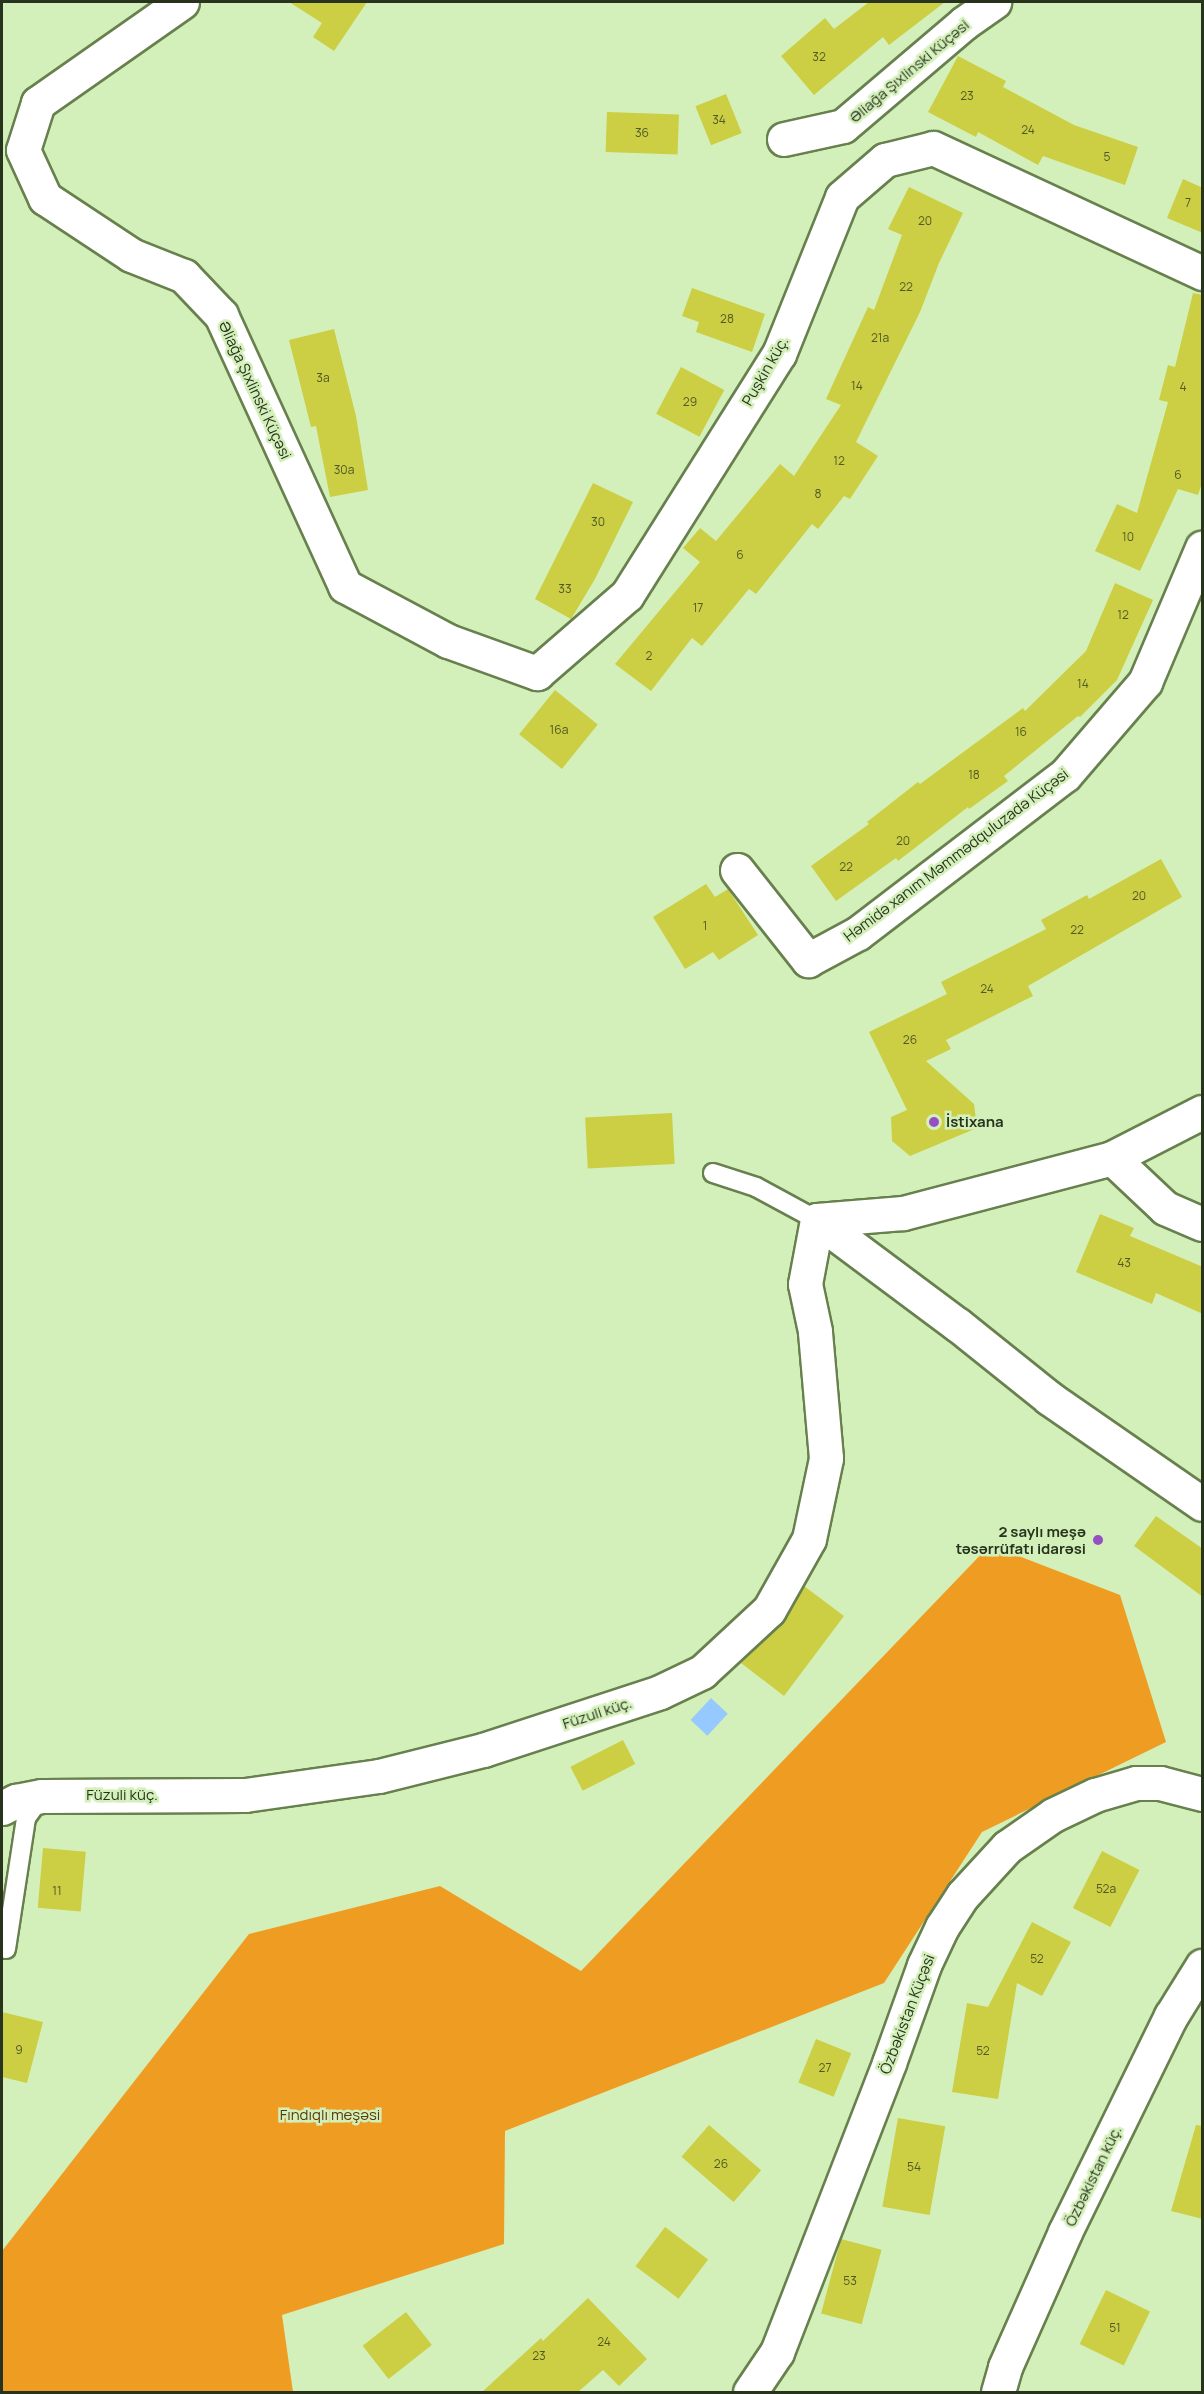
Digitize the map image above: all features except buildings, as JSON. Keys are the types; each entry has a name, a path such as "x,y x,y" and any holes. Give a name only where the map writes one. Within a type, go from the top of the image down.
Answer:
{"street":[{"name":"Əliağa Şıxlinski Küçəsi","path":"182,2 38,103 23,150 45,198 131,255 184,276 221,315 345,585"},
{"name":"Əliağa Şıxlinski Küçəsi","path":"784,140 843,126 964,23 994,2"},
{"name":"Puşkin küç.","path":"345,585 448,641 537,673 627,595 779,354 842,197 885,160 933,148 1203,273"},
{"name":"Həmidə xanım Məmmədquluzadə Küçəsi","path":"737,870 808,960 858,933 1065,776 1146,682 1203,548"},
{"path":"817,1221 903,1213 1112,1158 1203,1112"},
{"path":"1112,1158 1165,1208 1203,1224"},
{"path":"817,1221 958,1325 1049,1398 1203,1504"},
{"name":"Füzuli küç.","path":"2,1808 42,1796 245,1795 379,1776 483,1750 660,1692 702,1672 769,1610 809,1539 826,1458 814,1331 805,1284 817,1221"},
{"name":"Özbəkistan Küçəsi","path":"750,2392 777,2352 889,2063 924,1965 942,1927 963,1895 1007,1847 1053,1815 1095,1795 1136,1783 1160,1783 1203,1794"},
{"name":"Özbəkistan küç.","path":"998,2392 1005,2367 1065,2232 1171,2016 1203,1966"}],"lane":[{"path":"713,1173 756,1187 817,1221"},
{"path":"6,1949 26,1818 42,1796"}],"green space":[{"name":"Fındıqlı meşəsi","path":"990,1545 1120,1595 1166,1742 982,1832 884,1983 505,2131 504,2244 282,2315 293,2392 2,2392 2,2251 249,1934 440,1886 581,1971"}],"water":[{"path":"711,1698 728,1714 707,1736 691,1720"}],"place":[{"name":"İstixana","path":"934,1122"},
{"name":"2 saylı meşə təsərrüfatı idarəsi","path":"1098,1540"}]}
